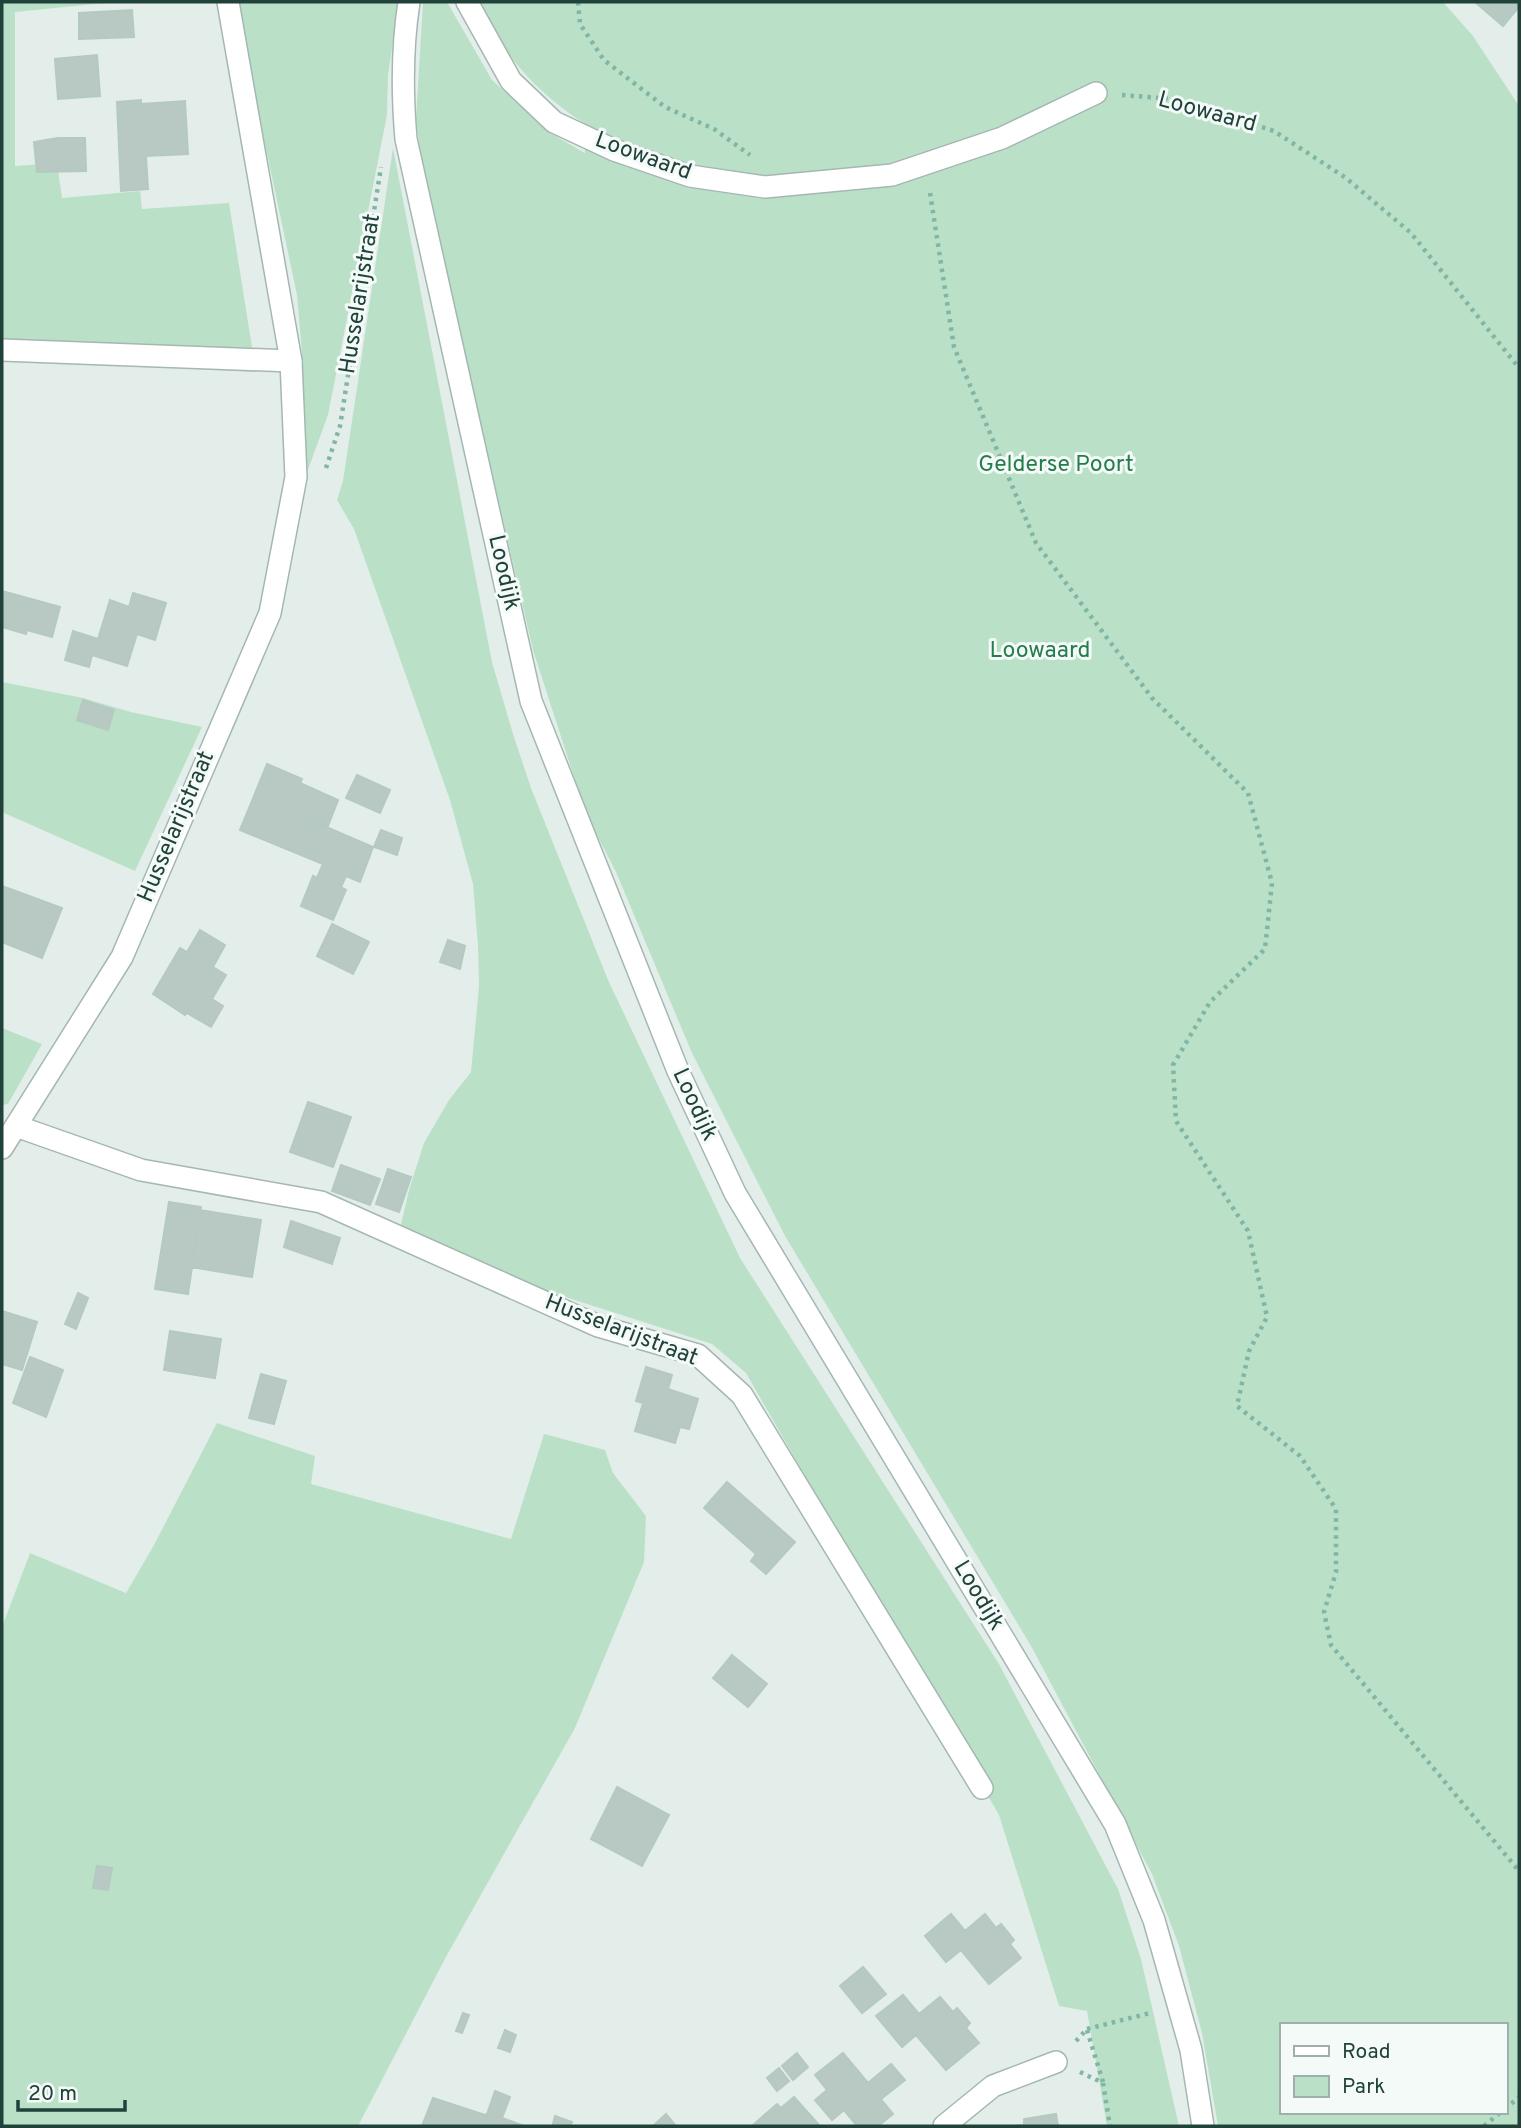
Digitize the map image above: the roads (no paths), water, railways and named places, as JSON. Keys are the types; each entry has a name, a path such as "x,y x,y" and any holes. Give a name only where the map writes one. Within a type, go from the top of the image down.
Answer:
{"street":[{"name":"Husselarijstraat","path":"2,1148 121,957 270,613 296,477 291,361 228,2"},
{"name":"Loodijk","path":"409,2 404,38 403,107 406,139 536,714 678,1071 735,1193 1115,1824 1154,1920 1191,2050 1203,2126"},
{"name":"Loowaard","path":"467,2 511,81 554,122 614,150 690,176 765,187 892,176 1002,138 1096,93"},
{"path":"2,350 291,361"},
{"name":"Husselarijstraat","path":"16,1126 141,1170 321,1202 598,1326 698,1355 742,1395 982,1788"},
{"path":"944,2126 993,2086 1056,2062"}],"park label":[{"name":"Gelderse Poort","path":"1056,465"}]}
